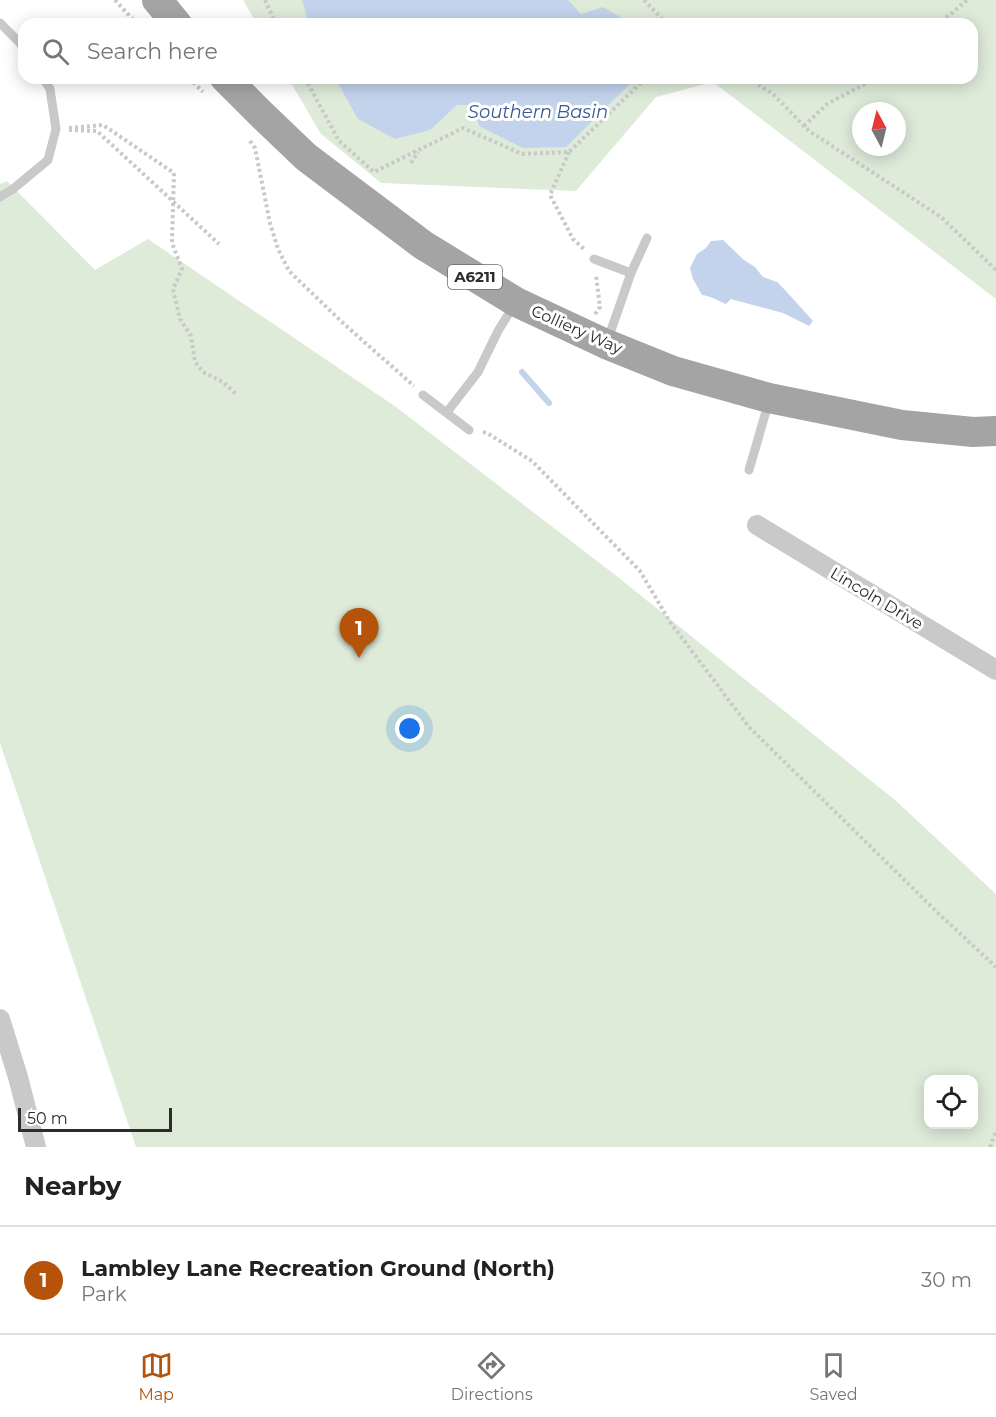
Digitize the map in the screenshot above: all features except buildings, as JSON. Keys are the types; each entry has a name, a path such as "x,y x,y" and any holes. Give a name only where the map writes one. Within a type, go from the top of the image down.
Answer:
{"main road":[{"path":"157,0 172,18"},
{"name":"Colliery Way","path":"217,88 258,112 306,157 423,245 516,302 599,332 673,370 769,398 902,426 974,432 996,431"}],"street":[{"name":"Lincoln Drive","path":"758,525 996,670"},
{"path":"0,1019 36,1147"}],"lane":[{"path":"0,23 18,41"},
{"path":"0,197 48,160 56,129 50,89 47,84"},
{"path":"599,332 611,327 647,238"},
{"path":"594,259 631,273"},
{"path":"447,412 478,372 498,331 516,302"},
{"path":"423,395 469,430"},
{"path":"749,470 769,398"}],"path":[{"path":"115,0 132,18"},
{"path":"265,0 273,18"},
{"path":"644,0 661,18"},
{"path":"944,18 967,0"},
{"path":"308,84 339,141 374,172 463,128 522,154 569,152"},
{"path":"599,332 600,307 594,259 573,238 550,195 569,152 640,84"},
{"path":"757,84 773,94 809,131 940,217 996,270"},
{"path":"804,126 827,104 865,84"},
{"path":"56,129 103,124 174,173 172,243 182,268 173,289 180,320 191,336 195,362 203,372 223,382 237,395"},
{"path":"56,129 97,131 219,244"},
{"path":"249,139 255,148 270,223 278,249 289,271 423,395"},
{"path":"411,163 418,151"},
{"path":"487,433 532,462 640,571 670,622 749,727 996,967"},
{"path":"990,1147 996,1132"}],"green space":[{"path":"243,0 996,0 996,299 716,84 978,84 978,18 254,18"},
{"path":"292,84 705,84 656,97 576,191 381,183 321,134"},
{"path":"7,181 95,270 148,239 396,407 614,574 895,800 996,894 996,1147 136,1147 0,743 0,184"}],"water":[{"path":"302,0 568,0 581,14 603,7 622,18 307,18"},
{"name":"Southern Basin","path":"338,84 630,84 566,147 523,148 479,126 472,105 457,105 430,130 395,139 358,119"},
{"path":"723,240 755,267 763,277 777,282 785,290 813,321 809,326 783,313 731,299 726,304 702,295 690,268 697,254 711,241"}],"waterway":[{"path":"522,372 549,403"}],"place":[{"name":"Lambley Lane Recreation Ground (North)","path":"359,658"}]}
